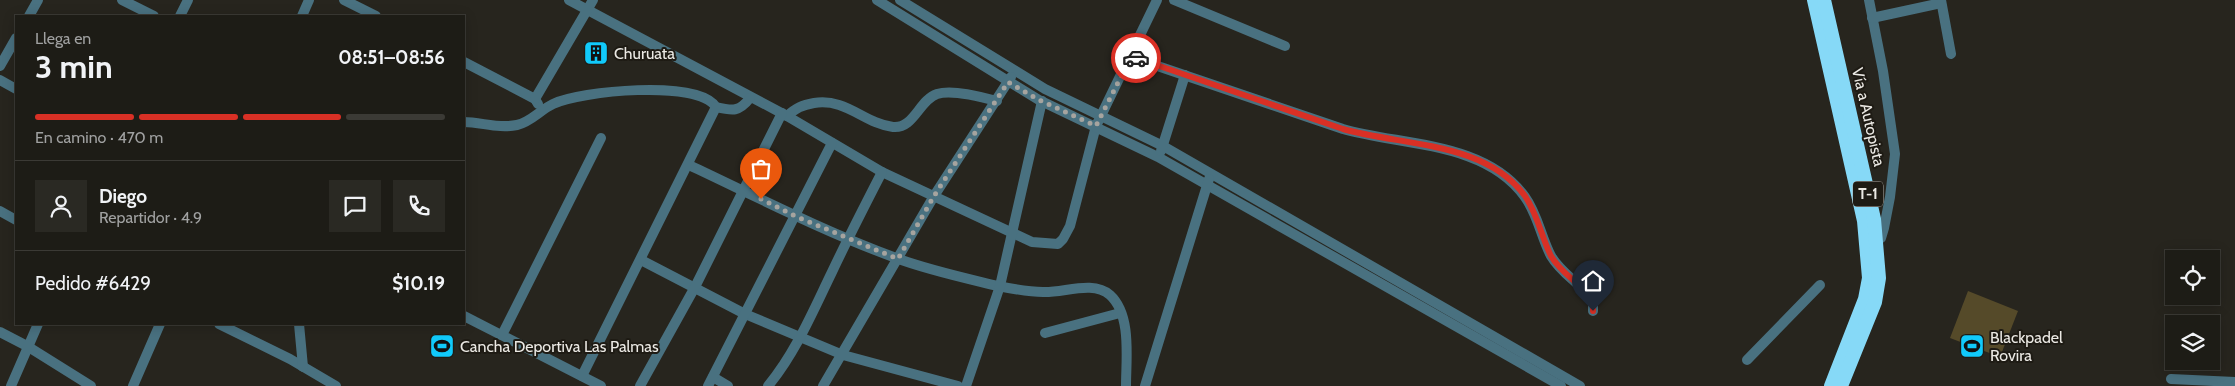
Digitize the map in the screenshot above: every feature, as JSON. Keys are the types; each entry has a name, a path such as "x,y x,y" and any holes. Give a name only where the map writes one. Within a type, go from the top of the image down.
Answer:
{"highway":[{"name":"Vía a Autopista","path":"1814,0 1864,221 1869,278 1865,299 1830,386"},
{"name":"Vía a Autopista","path":"1824,0 1874,219 1879,278 1875,302 1841,386"}],"street":[{"path":"29,15 38,0"},
{"path":"122,0 152,15"},
{"path":"180,15 188,0"},
{"path":"302,15 309,0"},
{"path":"344,0 374,15"},
{"path":"569,0 785,115 882,172 1012,234 1032,242 1058,244 1070,226 1096,126 1157,0"},
{"path":"535,99 593,0"},
{"path":"877,0 1008,82 1042,101 1158,156 1561,386"},
{"path":"900,0 1014,72 1044,89 1163,146 1580,386"},
{"path":"1174,0 1285,46"},
{"path":"1868,0 1883,71 1896,154 1884,228 1881,238 1877,241"},
{"path":"1872,18 1941,1 1951,54"},
{"path":"0,66 15,40"},
{"path":"1131,57 1366,136 1419,143 1490,165 1524,195 1539,223 1550,254 1560,269 1590,297 1593,303 1593,311"},
{"path":"465,63 535,99 541,111"},
{"path":"823,386 934,196 1014,72"},
{"path":"1158,156 1163,146 1185,75"},
{"path":"0,80 15,88"},
{"path":"465,122 515,126 529,120 553,104 571,98 639,90 680,92 700,96 713,102 716,107 731,110 742,108 750,98"},
{"path":"640,386 695,287 744,190 785,115 802,105 832,102 845,106 869,119 896,127 910,121 926,100 938,94 978,96 997,101"},
{"path":"966,386 1000,286 1042,101"},
{"path":"582,376 689,165 716,107"},
{"path":"502,335 602,138"},
{"path":"728,386 710,382 832,143"},
{"path":"689,165 795,216 898,259 1000,286 1045,293 1089,288 1100,290 1114,299 1128,342 1126,386"},
{"path":"768,386 800,338 847,238 882,172"},
{"path":"1146,386 1207,185 1212,174"},
{"path":"0,211 15,219"},
{"path":"641,260 745,314 800,338 843,354 958,386"},
{"path":"1747,360 1820,285"},
{"path":"1045,333 1120,314"},
{"path":"465,316 601,386"},
{"path":"11,386 38,325"},
{"path":"133,386 160,325"},
{"path":"221,325 336,386"},
{"path":"299,325 303,367"},
{"path":"0,332 28,346 91,386"},
{"path":"2171,379 2235,382"}],"shaded area":[{"path":"1968,291 2018,311 2000,357 1950,338"}],"way so far":[{"path":"761,199 795,216 898,259 934,196 1008,82 1039,100 1096,126 1131,57 1136,58"}],"place":[{"name":"Churuata","path":"596,53"},
{"name":"Cancha Deportiva Las Palmas","path":"442,346"},
{"name":"Blackpadel Rovira","path":"1972,346"}],"route":[{"path":"1136,58 1366,136 1419,143 1490,165 1524,195 1543,232 1550,254 1560,269 1590,297 1594,307 1593,311"}]}
